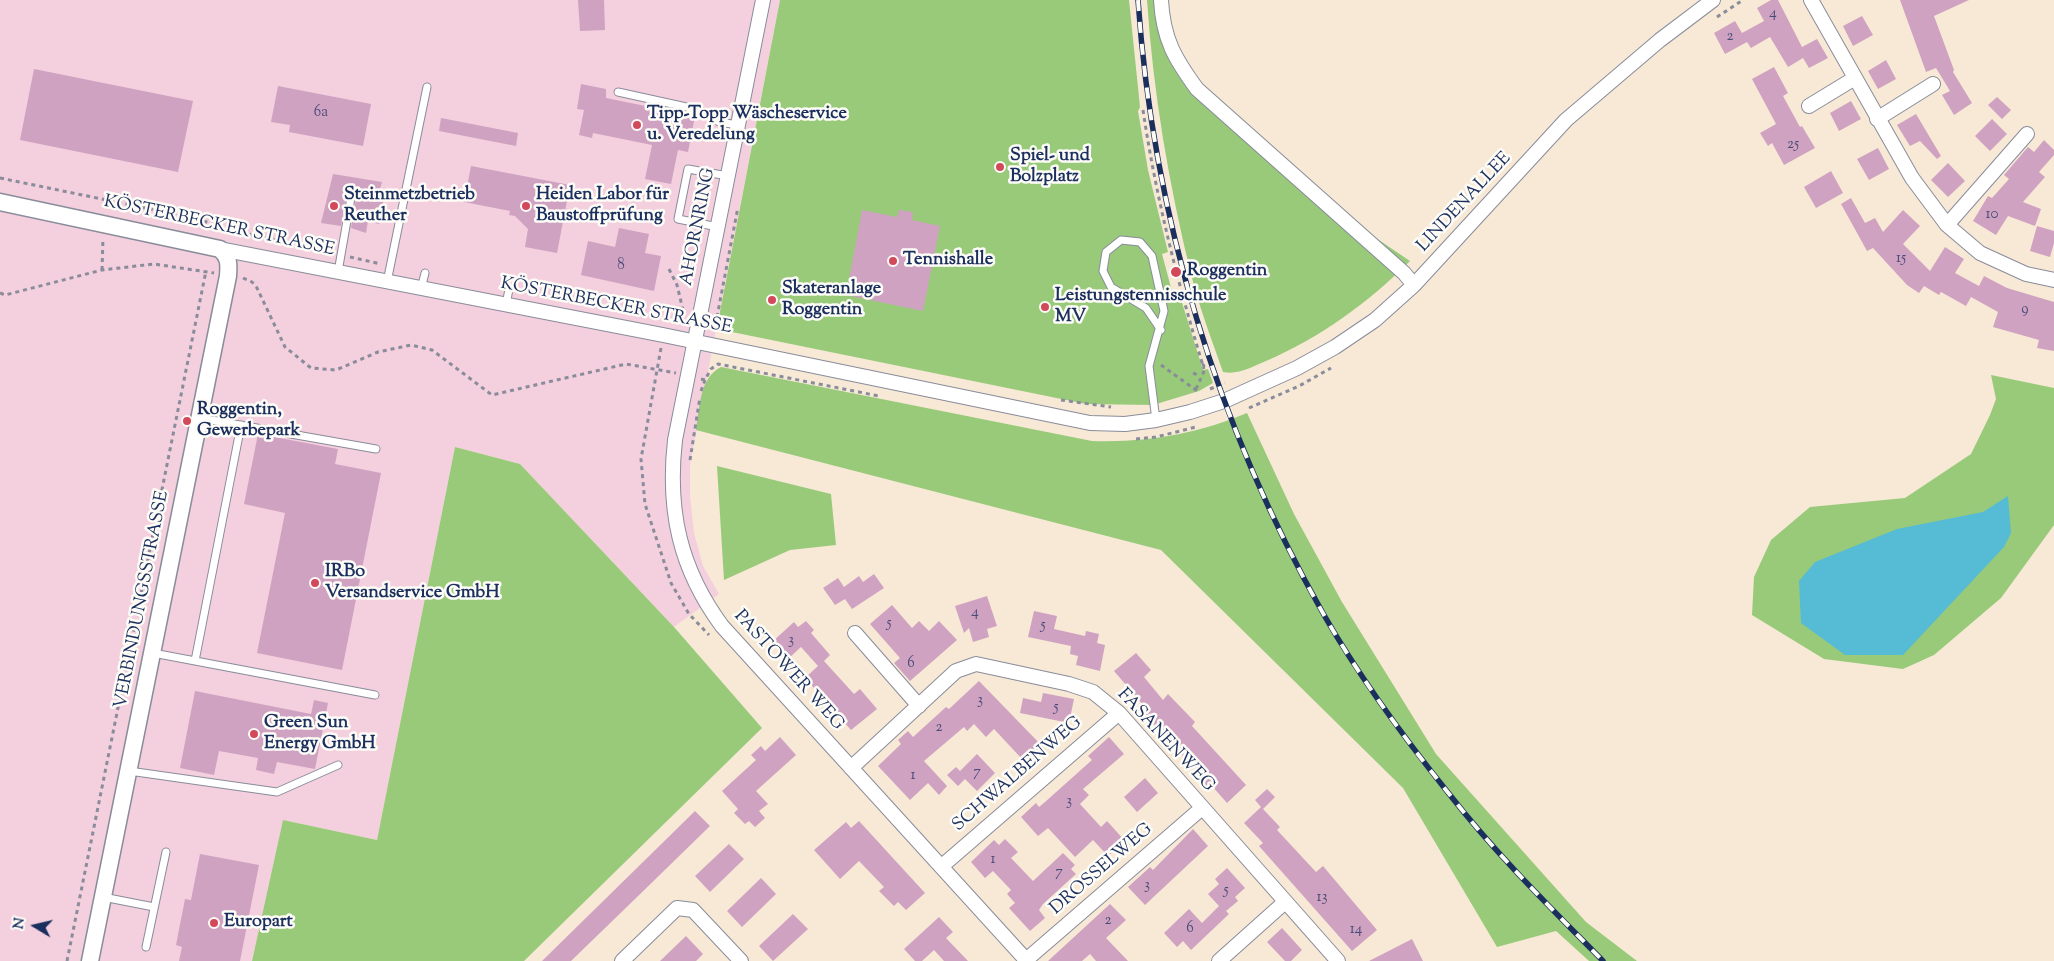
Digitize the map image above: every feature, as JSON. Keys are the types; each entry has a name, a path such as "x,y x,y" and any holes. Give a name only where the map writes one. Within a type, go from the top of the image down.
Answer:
{"street":[{"name":"AHORNRING","path":"695,342 763,0"},
{"path":"1161,0 1165,35 1176,60 1198,89 1414,285"},
{"name":"LINDENALLEE","path":"1224,401 1296,368 1335,347 1375,320 1414,285 1566,120 1660,40 1713,0"},
{"path":"1811,0 1912,178 1948,224 1980,253 2026,274 2054,280"},
{"path":"1809,106 1855,78"},
{"path":"1877,118 1933,84"},
{"path":"1948,224 2026,134"},
{"name":"KÖSTERBECKER STRASSE","path":"0,202 220,249 695,342 1090,423 1124,424 1156,420 1224,401"},
{"name":"VERBINDUNGSSTRASSE","path":"90,961 228,276 227,256 220,249"},
{"name":"PASTOWER WEG","path":"695,342 675,440 672,469 677,531 693,580 704,602 722,626 1026,960"},
{"path":"855,633 919,706"},
{"name":"FASANENWEG","path":"851,768 956,671 976,664 1069,684 1093,692 1119,713 1338,961"},
{"name":"SCHWALBENWEG","path":"942,866 1119,713"},
{"name":"DROSSELWEG","path":"1026,960 1202,808"},
{"path":"1219,961 1285,902"},
{"path":"622,961 677,908 693,910 740,961"}],"lane":[{"path":"387,282 427,87"},
{"path":"618,92 700,110 719,122 738,126"},
{"path":"718,228 678,219 688,169 728,176"},
{"path":"338,272 352,192"},
{"path":"1156,420 1149,366 1160,330 1164,311 1152,256 1140,242 1121,240 1106,252 1103,271 1111,287 1146,308 1160,330"},
{"path":"421,289 425,273"},
{"path":"506,306 509,289"},
{"path":"200,418 376,450"},
{"path":"195,661 241,425"},
{"path":"153,653 376,695"},
{"path":"129,771 277,792 338,765"},
{"path":"146,947 166,852"},
{"path":"103,897 154,908"}],"path":[{"path":"1711,21 1743,0"},
{"path":"1142,110 1162,218 1182,298 1204,369"},
{"path":"0,178 189,217 252,235 391,266"},
{"path":"102,270 104,234"},
{"path":"0,293 5,295 32,290 102,270 154,264 206,271 252,282 257,288 285,347 311,368 336,370 378,352 411,345 432,350 492,395 626,364 705,380"},
{"path":"670,268 677,285 683,310"},
{"path":"67,961 206,271"},
{"path":"683,310 717,317 724,335 734,337"},
{"path":"666,320 676,318 683,310"},
{"path":"1152,359 1200,393"},
{"path":"1196,389 1204,369 1204,364 1206,363"},
{"path":"689,463 705,380 711,369 718,364 884,397"},
{"path":"1246,409 1299,386 1336,365"},
{"path":"1193,373 1200,376"},
{"path":"1191,396 1232,380"},
{"path":"1057,400 1116,408"},
{"path":"1132,439 1156,437 1205,424"}],"shaded area":[{"path":"0,0 780,0 690,464 690,496 694,533 703,566 719,594 674,627 520,464 455,447 377,840 283,820 252,961 0,961"}],"green space":[{"path":"780,0 1129,0 1140,107 1138,111 1148,170 1168,252 1162,254 1173,295 1179,293 1203,370 1208,369 1213,383 1199,391 1153,405 1086,404 727,331 719,317"},
{"path":"1147,0 1168,0 1175,39 1185,59 1208,91 1370,234 1410,261 1378,291 1325,330 1286,352 1240,371 1223,372 1191,274 1163,138 1153,69"},
{"path":"721,367 1092,441 1152,439 1171,436 1209,427 1247,413 1294,514 1342,602 1436,754 1586,922 1637,961 1589,961 1556,931 1497,947 1403,788 1161,550 696,430 704,386 708,378"},
{"path":"1991,375 2054,388 2054,525 2001,598 1934,655 1903,669 1824,659 1752,615 1754,577 1771,540 1810,507 1905,498 1971,454 1996,399"},
{"path":"455,447 520,464 674,627 762,728 524,961 252,961 283,820 377,840"},
{"path":"717,466 831,494 836,545 790,550 724,580"}],"water":[{"path":"2008,496 2011,533 2004,547 1903,655 1845,655 1801,623 1799,581 1815,562 1897,529 1983,512"}],"building":[{"path":"578,0 604,0 605,30 580,31"},
{"path":"1771,0 1778,0 1802,47 1817,39 1828,58 1809,68 1803,58 1788,67 1770,37 1751,48 1747,42 1725,54 1714,33 1735,21 1742,33 1764,21 1757,8"},
{"path":"1900,0 1969,0 1934,16 1954,70 1953,72 1972,103 1954,115 1942,95 1950,91 1936,68 1926,72"},
{"path":"1862,16 1873,35 1853,46 1843,26"},
{"path":"1886,60 1896,79 1878,89 1868,71"},
{"path":"1774,67 1788,93 1783,96 1800,127 1802,126 1815,148 1784,165 1772,143 1768,146 1760,133 1776,124 1752,79"},
{"path":"34,69 193,101 178,172 20,140"},
{"name":"Tipp-Topp Wäscheservice u. Veredelung","path":"581,84 606,89 606,98 695,116 688,152 678,150 671,184 645,179 652,145 593,133 592,138 579,135 584,110 577,109"},
{"path":"278,86 371,104 363,146 289,132 290,125 271,122"},
{"path":"1997,97 2011,110 2002,119 1988,105"},
{"path":"1851,101 1861,119 1839,131 1830,113"},
{"path":"1916,114 1941,156 1937,159 1920,141 1910,146 1897,125"},
{"path":"441,118 518,133 516,146 439,131"},
{"path":"1992,119 2007,134 1990,151 1975,136"},
{"path":"2044,140 2054,150 2054,155 2039,172 2045,177 2023,202 2041,209 2035,226 2008,216 1996,235 1973,221 1988,196 1992,198 2009,179 2004,175 2028,147 2034,152"},
{"path":"1878,148 1889,169 1869,180 1857,159"},
{"path":"1948,163 1965,181 1948,197 1931,180"},
{"name":"Heiden Labor für Baustoffprüfung","path":"471,166 570,185 557,253 525,247 528,229 515,216 509,215 510,211 464,202"},
{"path":"1831,171 1843,193 1816,208 1804,187"},
{"path":"333,174 382,182 380,189 385,191 379,224 368,221 366,233 351,228 357,193 352,187 347,191 341,226 321,223"},
{"path":"1851,198 1865,223 1875,218 1883,232 1903,210 1920,226 1903,244 1930,271 1945,247 1964,259 1955,273 1979,286 1984,276 2007,288 2054,302 2054,351 2037,348 2039,340 1993,327 1998,312 1971,297 1966,306 1941,292 1939,295 1924,286 1919,293 1907,285 1873,248 1867,251 1841,204"},
{"name":"Tennishalle","path":"862,210 897,217 899,210 913,212 912,220 940,226 923,311 846,295"},
{"path":"2037,226 2054,231 2054,243 2050,257 2030,251"},
{"path":"619,228 649,234 645,253 661,256 654,291 581,275 588,241 615,247"},
{"name":"IRBo Versandservice GmbH","path":"258,434 338,449 335,464 381,473 342,670 257,653 285,513 244,504"},
{"path":"874,574 884,588 852,609 845,599 835,605 823,588 838,578 844,587 859,576 863,582"},
{"path":"987,596 997,626 987,629 989,637 973,642 969,628 964,633 955,606"},
{"path":"892,605 912,628 919,621 929,631 939,621 957,640 910,681 894,663 900,658 870,624"},
{"path":"1034,611 1057,616 1054,629 1085,636 1086,631 1099,634 1097,643 1105,645 1100,671 1076,665 1078,656 1070,654 1071,646 1028,637"},
{"path":"806,621 814,630 811,633 830,655 824,661 854,694 860,689 877,709 851,730 805,678 818,666 801,647 788,659 772,642 794,622 798,627"},
{"path":"1136,653 1151,670 1144,677 1163,700 1168,694 1195,722 1192,726 1246,785 1227,803 1211,785 1208,788 1192,772 1195,769 1140,710 1144,706 1114,671"},
{"path":"979,681 1046,750 1034,761 1028,754 1022,759 994,729 986,737 974,724 967,731 964,727 924,761 947,786 939,795 928,783 910,800 878,766 901,744 898,740 908,731 913,737 946,707 949,709"},
{"name":"Green Sun Energy GmbH","path":"195,691 311,714 314,700 328,703 315,769 277,762 274,774 256,770 258,758 219,751 214,775 180,768"},
{"path":"1043,693 1074,699 1069,723 1020,713 1023,698 1041,702"},
{"path":"780,737 796,755 756,791 768,804 759,811 765,818 755,827 749,821 745,824 734,813 738,809 722,791 756,760 751,755 761,746 765,751"},
{"path":"1109,737 1124,754 1083,789 1089,795 1080,804 1101,827 1107,821 1125,841 1108,856 1093,840 1075,857 1048,828 1038,836 1021,817 1036,803 1039,807 1092,760 1088,756"},
{"path":"977,754 995,773 977,791 965,779 958,786 947,775 956,767 960,771"},
{"path":"1145,778 1158,793 1137,812 1124,797"},
{"path":"1267,789 1275,797 1263,809 1280,827 1277,830 1316,872 1323,866 1377,930 1352,951 1259,846 1263,843 1244,823 1261,807 1255,800"},
{"path":"695,811 710,826 571,961 542,961"},
{"path":"859,821 925,893 906,910 898,902 894,906 879,891 884,887 859,861 840,879 814,850 846,822 851,828"},
{"path":"1193,829 1208,846 1145,905 1128,887 1150,867 1153,870"},
{"path":"1005,839 1018,852 1011,858 1033,881 1063,853 1075,865 1071,869 1076,874 1043,904 1039,910 1045,918 1030,931 1009,908 1015,903 1007,894 1011,890 993,871 985,878 971,862 994,840 999,845"},
{"path":"729,844 744,859 710,892 695,876"},
{"name":"Europart","path":"200,854 259,865 240,961 179,961 182,947 176,945 185,899 191,900"},
{"path":"1227,868 1245,888 1235,897 1238,901 1226,911 1229,914 1191,950 1183,941 1177,947 1164,933 1189,909 1202,923 1219,906 1208,894 1219,884 1215,879"},
{"path":"761,878 776,894 742,927 727,911"},
{"path":"1110,904 1126,920 1106,938 1128,961 1096,961 1090,954 1082,961 1048,961"},
{"path":"793,914 808,929 773,961 759,946"},
{"path":"939,917 953,932 946,938 968,961 944,961 934,950 922,961 915,961 904,949"},
{"path":"1282,928 1302,950 1291,961 1285,961 1267,942"},
{"path":"686,936 703,954 696,961 660,961"},
{"path":"1412,939 1423,961 1369,961"}],"railway":[{"path":"1138,0 1146,81 1158,161 1175,240 1196,318 1222,395 1252,470 1286,543 1338,639 1416,752 1486,838 1603,961"}],"place":[{"name":"Tipp-Topp Wäscheservice u. Veredelung","path":"637,125"},
{"name":"Spiel- und Bolzplatz","path":"1000,167"},
{"name":"Steinmetzbetrieb Reuther","path":"334,206"},
{"name":"Heiden Labor für Baustoffprüfung","path":"526,206"},
{"name":"Tennishalle","path":"893,261"},
{"name":"Roggentin","path":"1176,272"},
{"name":"Skateranlage Roggentin","path":"772,300"},
{"name":"Leistungstennisschule MV","path":"1045,307"},
{"name":"Roggentin, Gewerbepark","path":"187,421"},
{"name":"IRBo Versandservice GmbH","path":"315,583"},
{"name":"Green Sun Energy GmbH","path":"254,734"},
{"name":"Europart","path":"214,923"}]}
